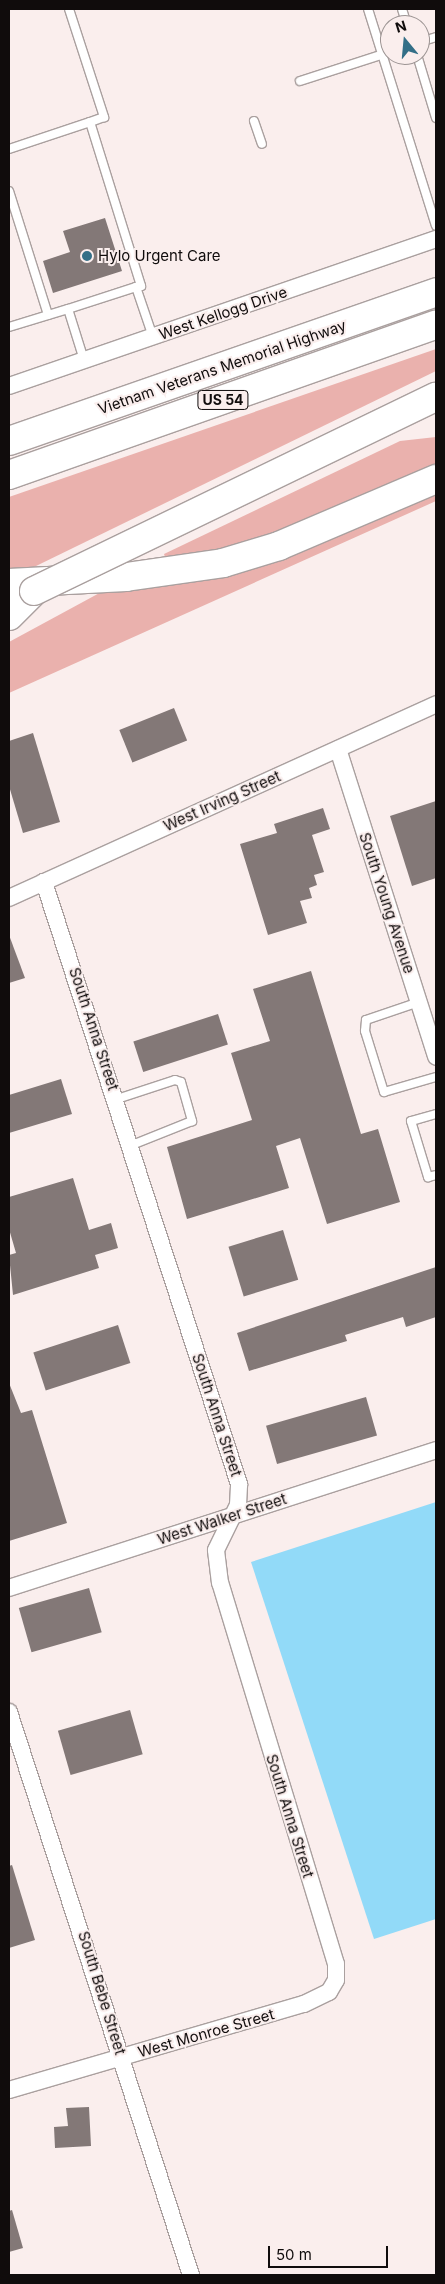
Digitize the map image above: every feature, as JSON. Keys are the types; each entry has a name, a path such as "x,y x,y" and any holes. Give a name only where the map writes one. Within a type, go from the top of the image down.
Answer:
{"highway":[{"name":"Vietnam Veterans Memorial Highway","path":"9,441 436,292"},
{"name":"Vietnam Veterans Memorial Highway","path":"9,475 436,325"},
{"path":"9,602 21,587 436,397"},
{"path":"21,587 144,575 223,563 287,543 436,479"},
{"path":"9,616 21,587"}],"street":[{"name":"West Kellogg Drive","path":"9,386 436,238"},
{"name":"West Irving Street","path":"9,898 436,704"},
{"name":"South Young Avenue","path":"338,749 436,1057"},
{"name":"South Anna Street","path":"44,882 132,1145 239,1484 238,1505 216,1550 220,1582 336,1964 336,1980"},
{"name":"West Walker Street","path":"9,1588 436,1450"},
{"name":"South Bebe Street","path":"9,1712 191,2275"},
{"name":"West Monroe Street","path":"9,2090 304,2004 329,1992 336,1980"}],"lane":[{"path":"9,149 104,117 70,9"},
{"path":"368,9 380,38"},
{"path":"300,81 380,55"},
{"path":"389,65 436,226"},
{"path":"420,65 436,118"},
{"path":"254,121 262,144"},
{"path":"9,327 142,286 90,122"},
{"path":"9,191 48,315"},
{"path":"136,287 153,337"},
{"path":"68,308 84,360"},
{"path":"419,1002 366,1020 365,1031 384,1092 436,1077"},
{"path":"117,1099 182,1082 192,1121 132,1145"},
{"path":"436,1114 411,1122 428,1177 436,1175"}],"shaded area":[{"path":"436,349 436,371 34,567 9,569 9,497"},
{"path":"436,437 436,467 273,538 167,563 164,554 400,441"},
{"path":"436,490 436,501 9,693 9,642 105,590 188,583 258,564"}],"water":[{"path":"436,1502 436,1919 374,1939 251,1562"}],"building":[{"name":"Hylo Urgent Care","path":"105,218 122,271 53,293 43,261 70,252 63,231"},
{"path":"174,708 187,740 132,763 119,730"},
{"path":"33,733 60,822 23,833 9,786 9,741"},
{"path":"436,801 436,878 412,886 390,816"},
{"path":"323,808 330,829 312,835 324,872 314,875 317,885 309,888 312,898 300,901 307,923 268,935 240,844 277,833 274,824"},
{"path":"9,935 25,978 9,983"},
{"path":"311,971 361,1134 378,1129 400,1202 327,1224 300,1138 276,1146 289,1188 187,1219 167,1147 252,1120 231,1053 270,1041 253,989"},
{"path":"218,1014 228,1044 143,1072 133,1042"},
{"path":"61,1079 72,1114 9,1133 9,1095"},
{"path":"73,1178 89,1230 111,1223 118,1248 95,1255 99,1268 13,1295 9,1255 16,1253 9,1229 9,1197"},
{"path":"283,1230 298,1280 244,1296 228,1247"},
{"path":"436,1267 436,1317 406,1327 403,1317 345,1335 347,1341 249,1371 237,1333"},
{"path":"118,1325 130,1363 46,1391 33,1353"},
{"path":"9,1383 21,1413 32,1410 67,1523 9,1541"},
{"path":"366,1397 377,1435 277,1464 266,1426"},
{"path":"89,1588 102,1632 32,1652 19,1608"},
{"path":"130,1710 143,1754 71,1775 58,1731"},
{"path":"12,1865 35,1940 9,1948 9,1866"},
{"path":"89,2107 91,2146 55,2148 54,2127 68,2126 66,2108"},
{"path":"12,2210 23,2248 9,2252 9,2211"}],"place":[{"name":"Hylo Urgent Care","path":"87,256"}]}
